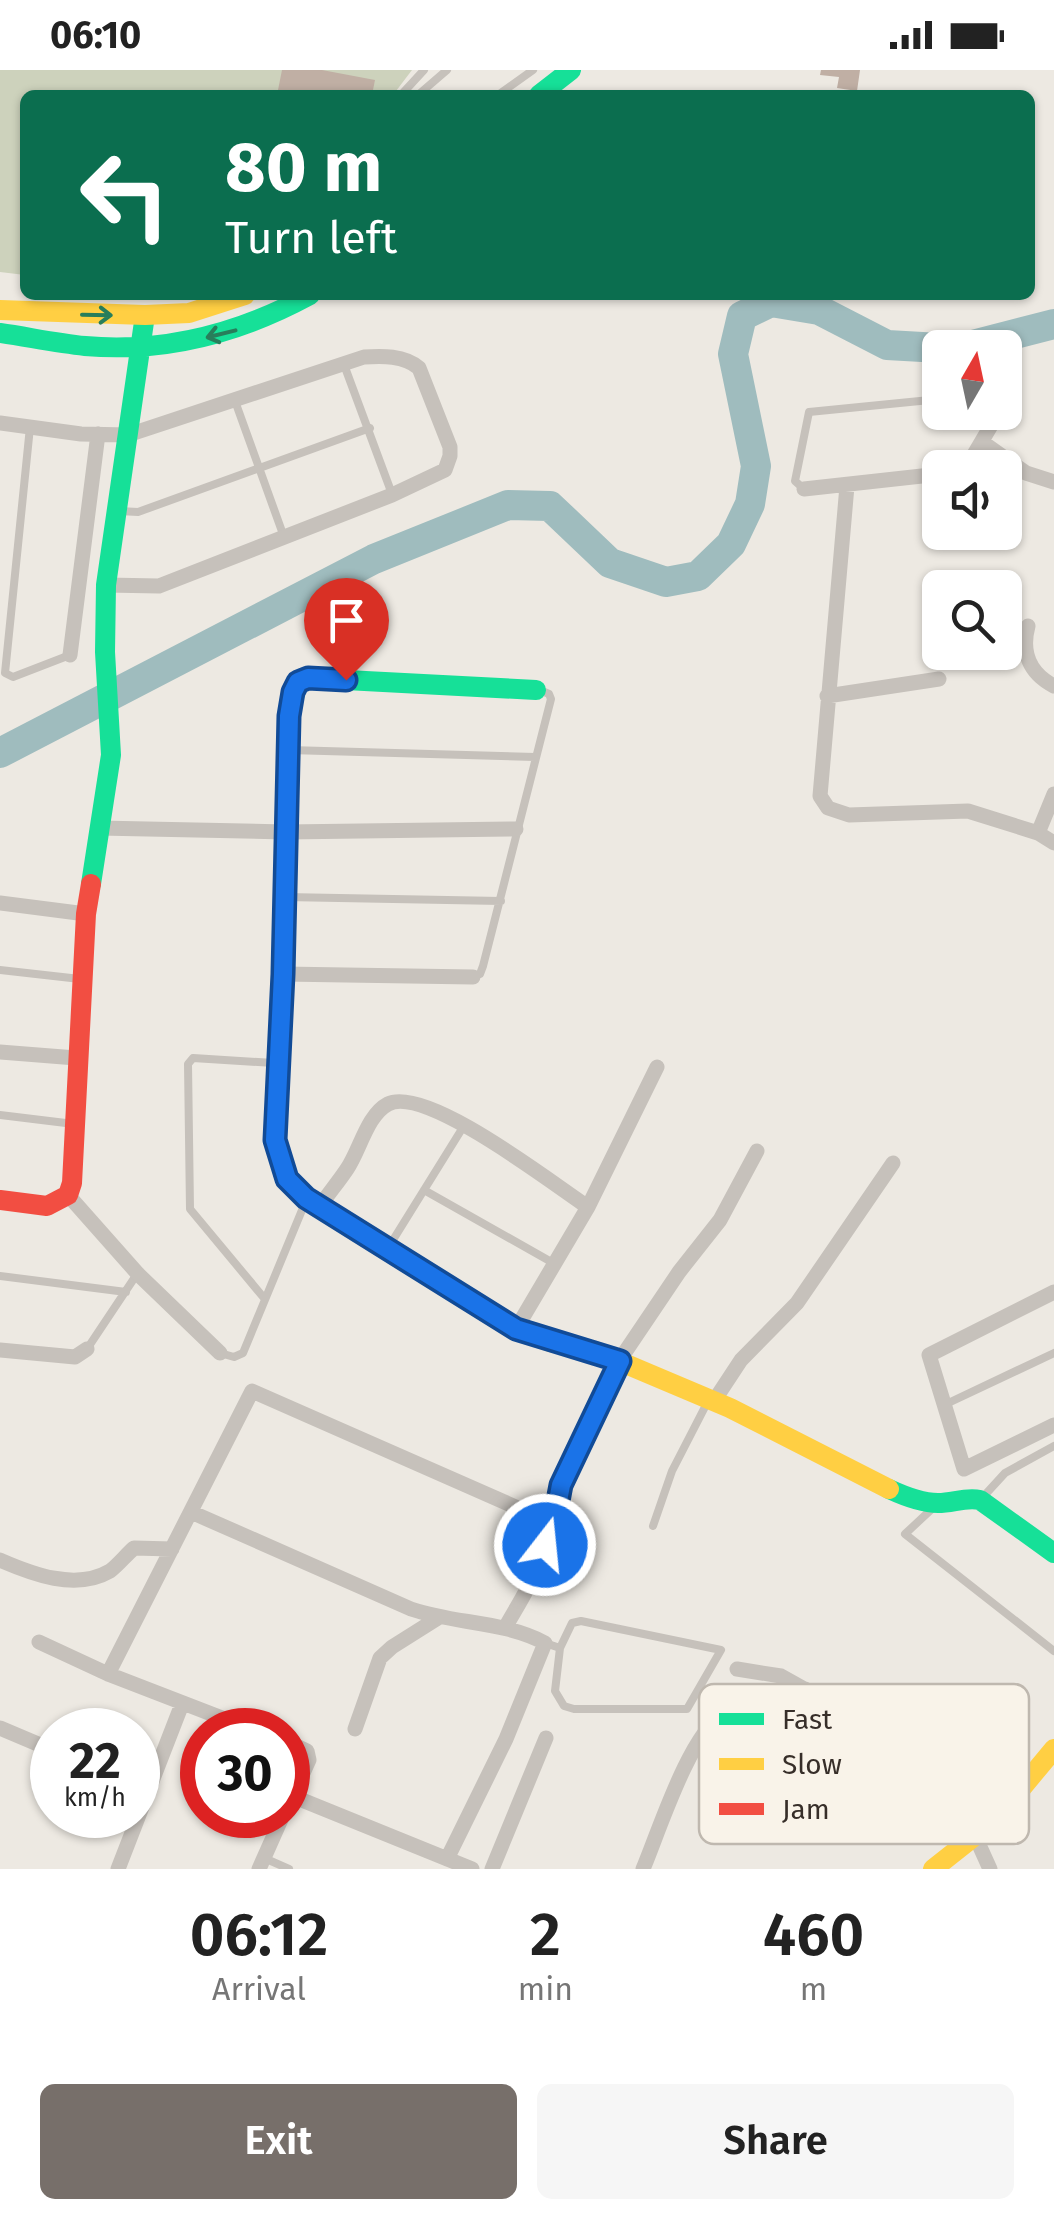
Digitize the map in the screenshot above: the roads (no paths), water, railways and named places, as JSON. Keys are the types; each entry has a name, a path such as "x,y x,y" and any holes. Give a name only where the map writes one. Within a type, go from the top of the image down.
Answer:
{"street":[{"path":"546,90 571,70"},
{"path":"0,310 144,315 189,313 230,300"},
{"path":"0,332 100,347 192,341 270,318 301,300"},
{"path":"0,1200 47,1206 68,1194 72,1183 86,914 110,756 106,585 144,315"},
{"path":"0,422 128,435 343,362 379,356 414,362 418,368 450,447 445,470 392,495 159,586 106,585"},
{"path":"977,450 989,430"},
{"path":"70,655 98,434"},
{"path":"982,442 1026,473 1054,482"},
{"path":"804,489 922,476"},
{"path":"847,486 820,796 828,808 848,815 968,811 1038,833 1054,843"},
{"path":"1028,626 1025,655 1042,680 1054,686"},
{"path":"536,690 308,678 298,682 293,692 288,750 275,1140 287,1179 313,1202 516,1329 620,1361 712,1400 905,1497 938,1503 980,1500 1054,1554"},
{"path":"826,696 938,679"},
{"path":"1038,833 1054,794"},
{"path":"100,828 286,832 516,830"},
{"path":"0,903 86,914"},
{"path":"283,974 473,977"},
{"path":"0,1052 76,1058"},
{"path":"516,1329 588,1207 657,1067"},
{"path":"313,1202 349,1166 374,1118 388,1104 413,1102 464,1124 588,1207"},
{"path":"505,1628 553,1527 561,1485 620,1361 679,1272 720,1220 757,1151"},
{"path":"712,1400 741,1360 796,1303 893,1163"},
{"path":"68,1194 138,1274 220,1353"},
{"path":"1054,1292 929,1355 964,1469 1054,1425"},
{"path":"0,1350 75,1357 87,1349"},
{"path":"108,1674 252,1391 518,1508 540,1527 545,1545"},
{"path":"191,1512 311,1568 438,1618 505,1628 553,1646 447,1859"},
{"path":"0,1560 37,1576 71,1580 108,1572 134,1548 172,1549"},
{"path":"355,1728 380,1658 438,1618"},
{"path":"39,1642 193,1708"},
{"path":"737,1669 781,1676 794,1684"},
{"path":"118,1869 182,1704"},
{"path":"0,1728 30,1741"},
{"path":"492,1869 546,1738"},
{"path":"643,1869 699,1740"},
{"path":"1029,1780 1054,1749"},
{"path":"310,1808 472,1869"},
{"path":"262,1864 274,1838"},
{"path":"933,1869 968,1844"},
{"path":"979,1844 990,1869"}],"lane":[{"path":"406,90 424,70"},
{"path":"424,90 447,70"},
{"path":"505,90 533,70"},
{"path":"343,362 392,495"},
{"path":"235,399 284,538"},
{"path":"804,489 796,481 809,412 922,401"},
{"path":"30,427 5,672 11,678 70,655"},
{"path":"116,510 138,512 370,428"},
{"path":"473,977 484,966 551,698 545,691 536,690"},
{"path":"288,750 535,756"},
{"path":"285,896 500,900"},
{"path":"0,970 82,979"},
{"path":"264,1298 190,1209 188,1064 193,1058 279,1064"},
{"path":"0,1115 74,1124"},
{"path":"388,1248 464,1124"},
{"path":"424,1190 555,1264"},
{"path":"220,1353 234,1357 243,1352 264,1298 313,1202"},
{"path":"87,1349 138,1274"},
{"path":"0,1276 126,1292"},
{"path":"944,1405 1054,1352"},
{"path":"653,1526 672,1471 712,1400"},
{"path":"980,1500 1005,1473 1054,1446"},
{"path":"938,1503 905,1534 1054,1651"},
{"path":"699,1690 692,1703 680,1711 564,1706 555,1691 553,1646 572,1623 581,1621 721,1650 702,1684"},
{"path":"262,1864 290,1869"}],"waterway":[{"path":"0,753 374,559 508,505 550,506 610,563 666,582 698,576 731,544 750,504 756,466 733,354 742,316 771,302 819,310 887,345 922,347"},
{"path":"1022,332 1054,324"}]}
